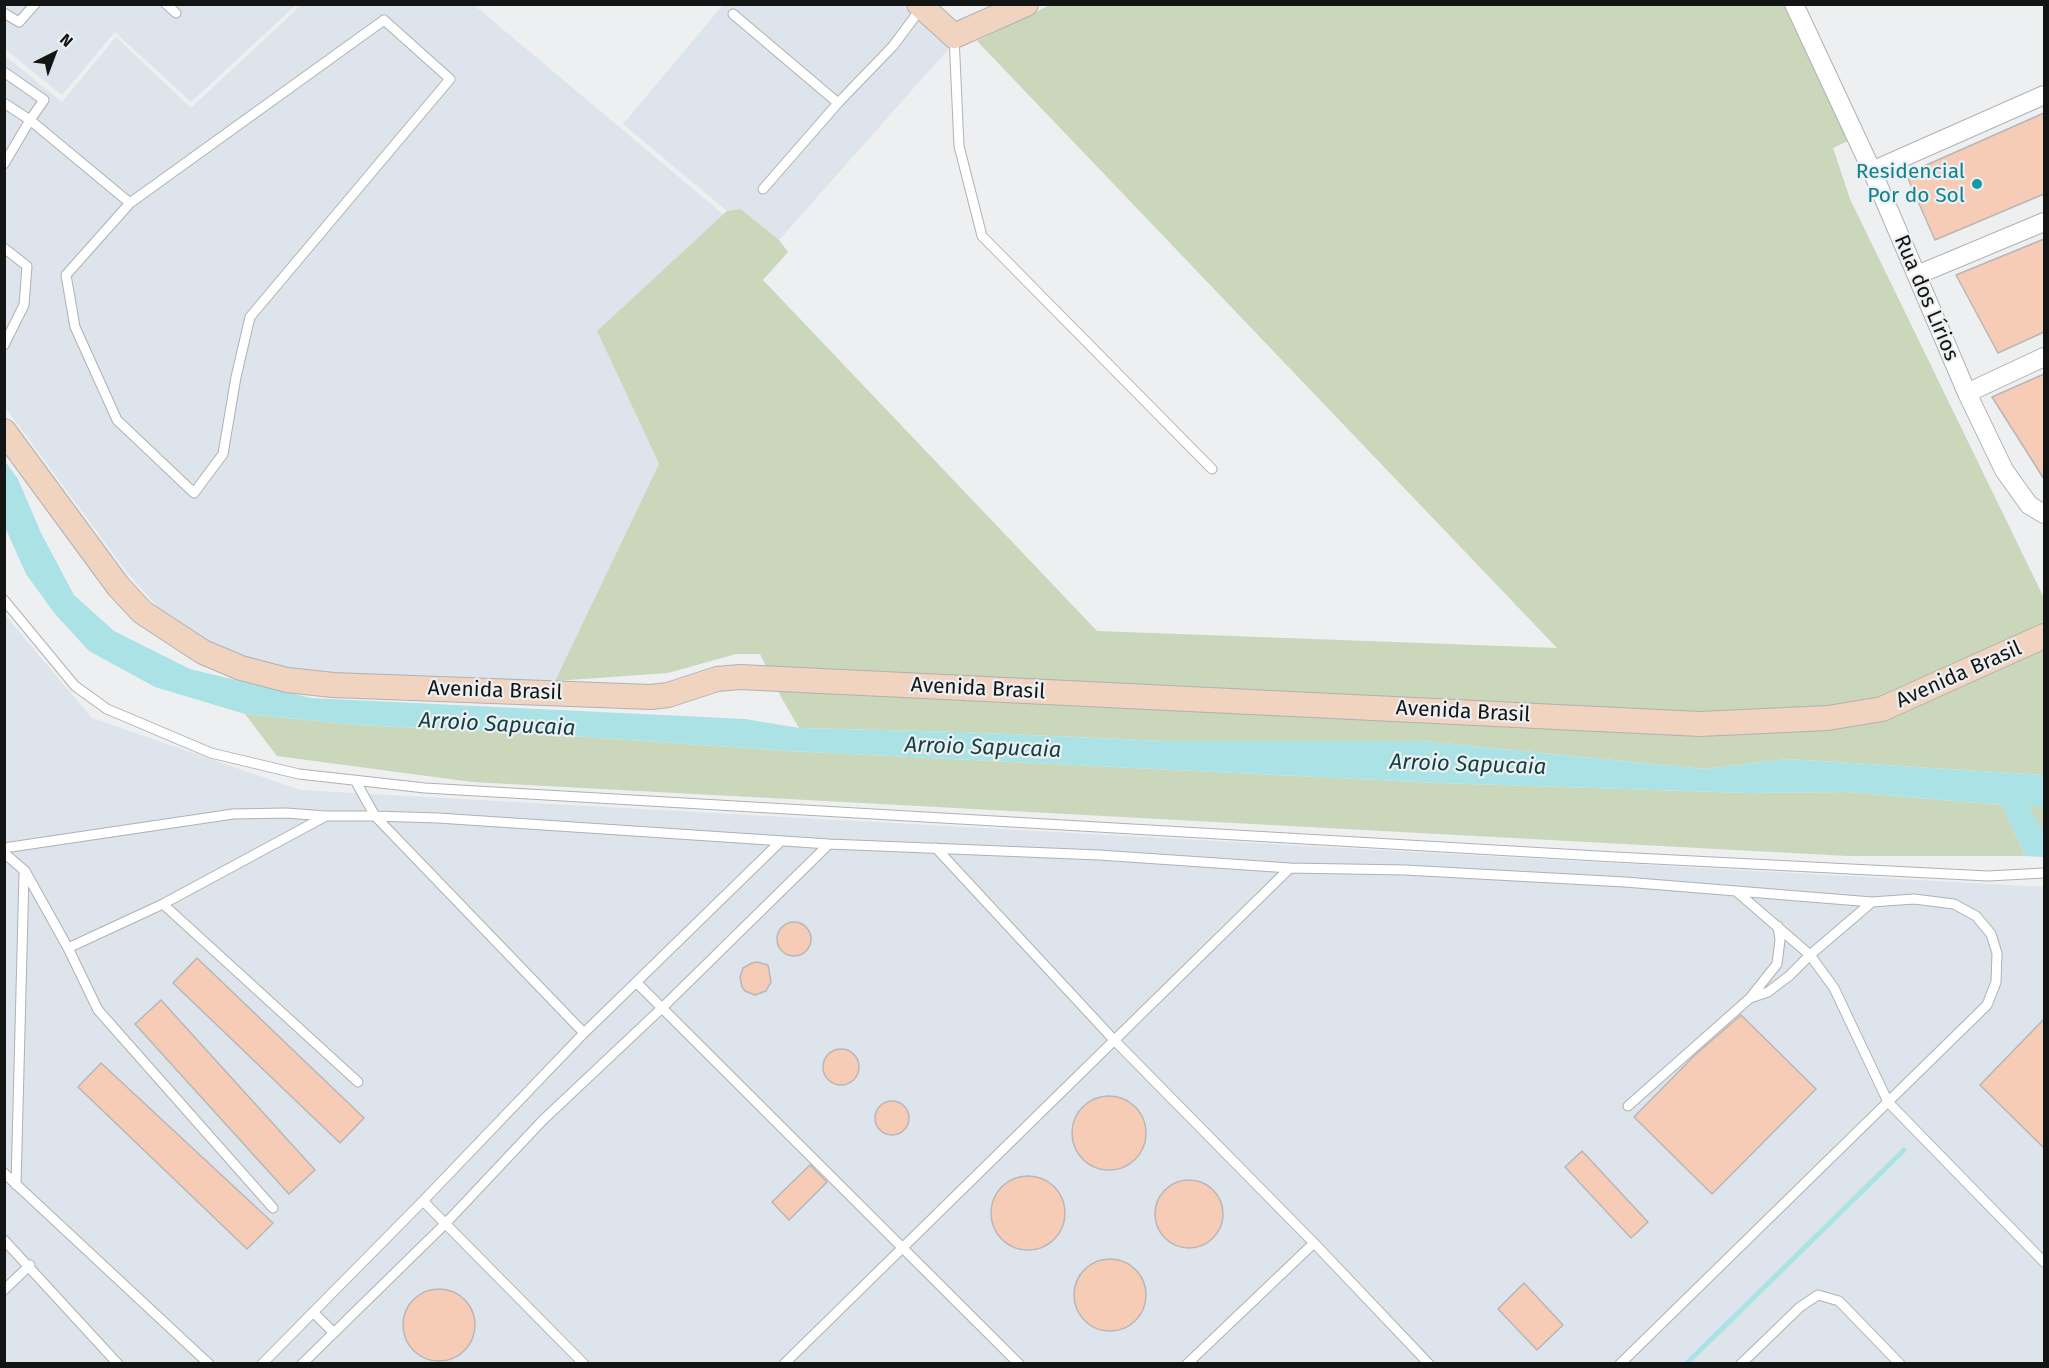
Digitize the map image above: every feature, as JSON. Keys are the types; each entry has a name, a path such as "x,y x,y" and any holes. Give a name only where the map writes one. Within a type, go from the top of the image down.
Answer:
{"main road":[{"path":"920,6 954,36 1026,4"},
{"name":"Avenida Brasil","path":"4,431 118,586 142,612 203,652 241,668 287,680 333,685 651,697 668,695 717,679 740,677 1700,724 1828,718 1882,710 2044,636"}],"street":[{"name":"Rua dos Lírios","path":"1794,4 1872,171 1967,393 2004,470 2039,506"},
{"path":"1872,171 2044,95"},
{"path":"1917,275 2044,222"},
{"path":"1967,393 2044,357"}],"lane":[{"path":"4,13 19,22 35,4"},
{"path":"166,4 176,13"},
{"path":"763,189 838,103 893,46 920,6"},
{"path":"733,14 838,103"},
{"path":"384,20 450,79 250,317 236,377 223,454 194,493 117,420 75,327 66,275 130,203 384,20"},
{"path":"954,36 959,146 982,236 1212,470"},
{"path":"4,72 44,100 4,164"},
{"path":"4,103 30,120 130,203"},
{"path":"4,248 27,267 24,305 4,345"},
{"path":"4,600 75,686 107,709 211,753 299,774 436,788 1615,857 1988,876 2044,873"},
{"path":"355,780 375,816 584,1033"},
{"path":"4,848 233,814 375,816 640,830 829,844 1099,855 1290,868 1416,871 1872,902 1914,899 1954,904 1976,916 1991,934 1997,953 1996,982 1987,1005 1620,1364"},
{"path":"68,948 164,904 326,816"},
{"path":"261,1364 423,1201 584,1033 781,841"},
{"path":"302,1364 445,1224 543,1120 663,1008 829,844"},
{"path":"936,848 1114,1040 1314,1243 1429,1364"},
{"path":"4,868 8,857 25,871 68,948 98,1010 273,1208"},
{"path":"784,1364 1290,868"},
{"path":"16,1185 25,871"},
{"path":"1736,891 1810,955 1834,988 1888,1102 2044,1262"},
{"path":"1750,998 1768,992 1789,976 1872,902"},
{"path":"164,904 358,1082"},
{"path":"1628,1106 1750,998 1777,964 1780,940 1778,926"},
{"path":"637,983 1019,1364"},
{"path":"4,1173 209,1364"},
{"path":"423,1201 584,1364"},
{"path":"4,1240 30,1265 118,1364"},
{"path":"1187,1364 1314,1243"},
{"path":"4,1290 30,1265"},
{"path":"1741,1364 1800,1306 1818,1295 1839,1300 1900,1364"},
{"path":"313,1312 333,1332"}],"shaded area":[{"path":"4,5 296,5 191,102 115,32 62,95 5,49"},
{"path":"301,5 474,5 724,215 597,331 659,464 555,681 361,675 289,668 231,654 184,628 162,612 126,571 5,407 4,55 62,102 116,37 191,108"},
{"path":"723,5 902,5 951,46 779,240 741,209 727,211 623,124"},
{"path":"4,614 92,718 300,790 2044,887 2044,1363 5,1363"}],"green space":[{"path":"1052,4 1786,5 1850,140 1833,148 1850,199 2044,598 2044,775 1788,759 1704,769 1423,741 1166,741 799,728 760,654 736,654 668,673 555,681 659,464 597,331 727,211 741,209 779,240 788,252 763,280 1097,631 1557,648 977,41"},
{"path":"245,714 359,725 541,734 789,751 1439,783 1748,793 1848,792 2002,805 2025,856 1847,856 472,782 277,756"},
{"path":"2028,807 2044,807 2044,832"}],"water":[{"name":"Arroio Sapucaia","path":"4,460 18,479 41,533 74,595 114,631 190,669 311,698 745,719 799,728 1166,741 1423,741 1704,769 1788,759 2044,775 2044,807 2029,807 2044,832 2044,857 2025,856 2002,805 1848,792 1748,793 1439,783 789,751 541,734 359,725 245,714 155,687 89,651 55,614 26,574 5,527"}],"building":[{"name":"Residencial Por do Sol","path":"2044,113 2044,194 1935,240 1906,174"},
{"name":"Residencial Por do Sol","path":"2044,239 2044,332 1998,353 1956,275"},
{"path":"2044,374 2044,479 1992,397"},
{"path":"794,922 806,927 811,939 806,951 794,956 782,951 777,939 782,927"},
{"path":"197,958 364,1118 340,1143 173,983"},
{"path":"757,962 768,965 771,982 766,991 755,995 745,991 740,977 743,968"},
{"path":"161,1000 315,1170 289,1194 135,1024"},
{"path":"1741,1015 1816,1089 1712,1194 1634,1117 1695,1055"},
{"path":"2044,1019 2044,1148 1980,1085"},
{"path":"841,1049 854,1054 859,1067 854,1080 841,1085 828,1080 823,1067 828,1054"},
{"path":"101,1063 273,1223 247,1249 78,1087"},
{"path":"1109,1096 1123,1099 1135,1107 1143,1119 1146,1133 1143,1147 1135,1159 1123,1167 1109,1170 1095,1167 1083,1159 1075,1147 1072,1133 1075,1119 1083,1107 1095,1099"},
{"path":"892,1101 904,1106 909,1118 904,1130 892,1135 880,1130 875,1118 880,1106"},
{"path":"1582,1151 1648,1222 1631,1238 1565,1167"},
{"path":"810,1165 827,1182 789,1220 772,1202"},
{"path":"1028,1176 1042,1179 1054,1187 1062,1199 1065,1213 1062,1227 1054,1239 1042,1247 1028,1250 1014,1247 1002,1239 994,1227 991,1213 994,1199 1002,1187 1014,1179"},
{"path":"1182,1180 1196,1180 1208,1185 1218,1195 1223,1214 1218,1233 1208,1243 1196,1248 1182,1248 1170,1243 1160,1233 1155,1221 1155,1207 1160,1195 1170,1185"},
{"path":"1110,1259 1124,1262 1136,1269 1143,1281 1146,1295 1143,1309 1136,1321 1124,1328 1110,1331 1096,1328 1084,1321 1077,1309 1074,1295 1077,1281 1084,1269 1096,1262"},
{"path":"1524,1283 1563,1325 1537,1350 1498,1309"},
{"path":"439,1289 453,1292 465,1299 472,1311 475,1325 472,1339 465,1351 453,1358 439,1361 425,1358 413,1351 406,1339 403,1325 406,1311 413,1299 425,1292"}],"waterway":[{"path":"1686,1364 1904,1150"}],"place":[{"name":"Residencial Por do Sol","path":"1977,184"}]}
